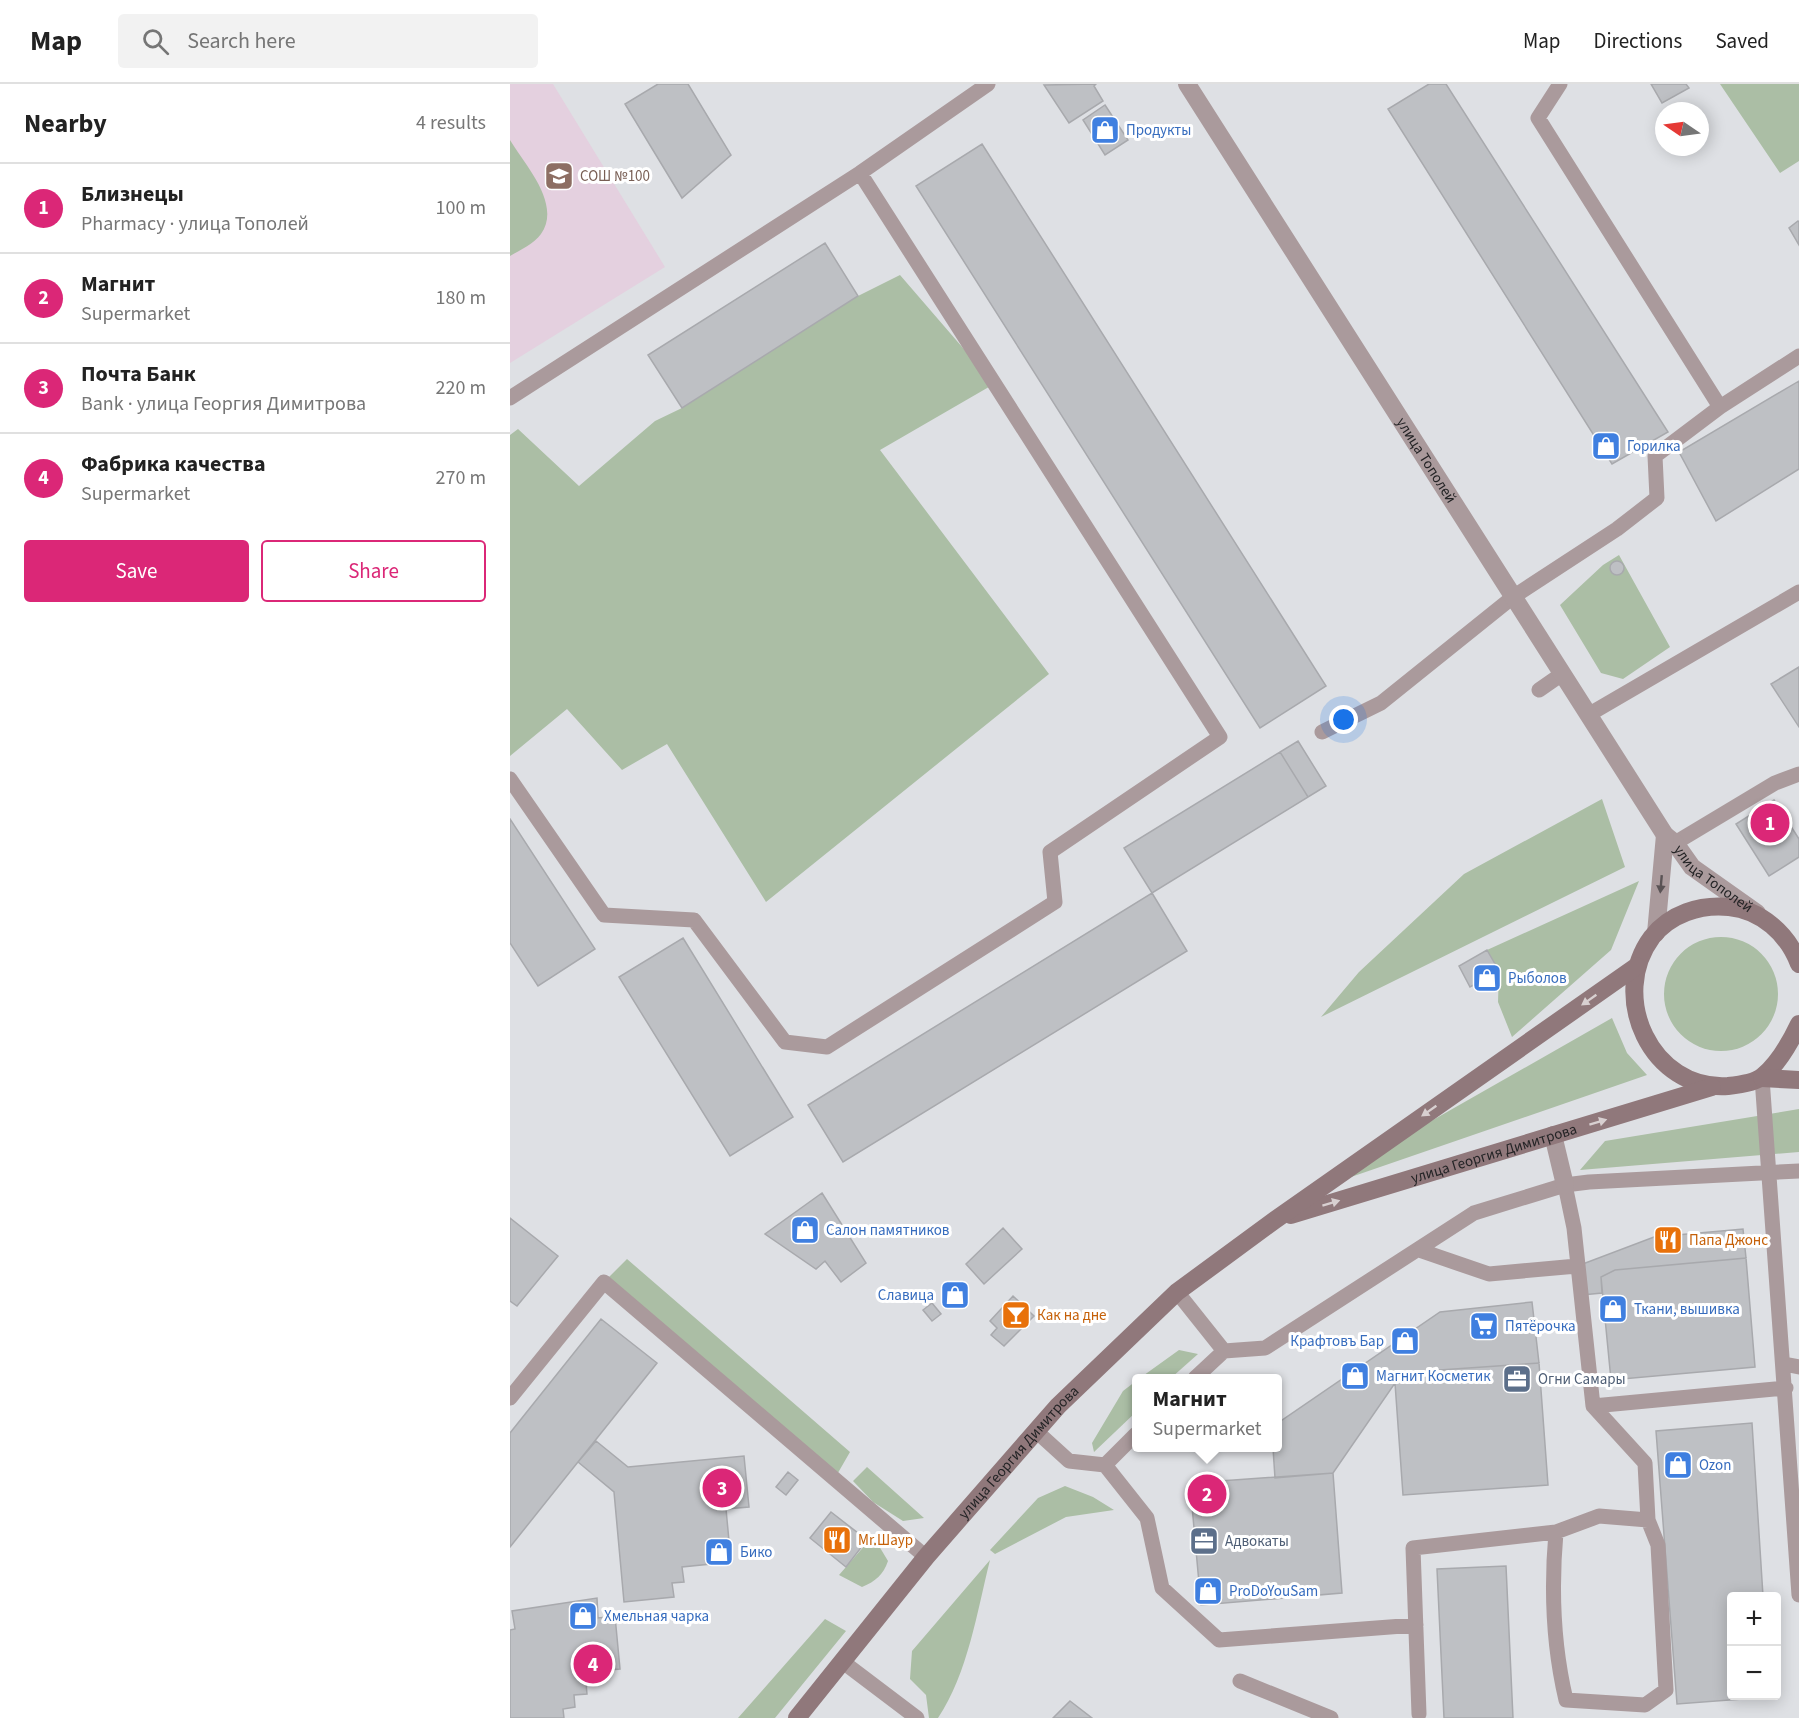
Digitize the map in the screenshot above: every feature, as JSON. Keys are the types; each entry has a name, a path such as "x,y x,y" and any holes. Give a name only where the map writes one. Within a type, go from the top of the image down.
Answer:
{"main road":[{"path":"1712,1087 1680,1074 1657,1057 1641,1032 1633,1000 1637,966 1646,946 1670,918 1709,907 1731,907 1764,917 1784,939 1798,961"},
{"name":"улица Георгия Димитрова","path":"797,1718 926,1557 1058,1406 1177,1292 1275,1220 1637,966"},
{"path":"1762,1078 1788,1047 1799,1024"},
{"path":"1762,1078 1799,1080"},
{"name":"улица Георгия Димитрова","path":"1275,1220 1712,1087 1736,1085 1762,1078"}],"street":[{"name":"улица Тополей","path":"1187,84 1588,715 1670,839 1692,867 1764,917"},
{"name":"улица Тополей","path":"1656,933 1670,839"},
{"path":"1553,1135 1565,1185"}],"lane":[{"path":"510,398 860,173 988,84"},
{"path":"1560,84 1538,118 1719,407"},
{"path":"510,779 604,915 694,920 785,1042 827,1047 1055,902 1050,852 1220,737 860,173"},
{"path":"1322,732 1381,703 1513,597 1617,530 1657,498 1655,456 1719,407 1799,356"},
{"path":"1588,715 1799,592"},
{"path":"1539,690 1562,674"},
{"path":"1670,839 1775,783 1799,774"},
{"path":"1762,1078 1769,1173 1791,1365 1786,1388 1799,1595"},
{"path":"1199,1374 1224,1351 1265,1348 1474,1213 1565,1185 1799,1171"},
{"path":"1556,1532 1552,1578 1558,1665 1566,1700 1645,1705 1666,1690 1658,1545 1648,1520 1645,1463 1593,1406 1574,1228 1565,1185"},
{"path":"1419,1250 1489,1274 1577,1266"},
{"path":"510,1398 516,1379 604,1282 926,1557"},
{"path":"1177,1292 1224,1351"},
{"path":"1593,1406 1786,1388"},
{"path":"1036,1431 1069,1461 1105,1464 1147,1518 1162,1588 1220,1640 1416,1625"},
{"path":"1105,1464 1132,1439"},
{"path":"1419,1714 1413,1548 1556,1532 1599,1516 1648,1520"},
{"path":"843,1662 917,1718"},
{"path":"1240,1682 1331,1718"}],"shaded area":[{"name":"СОШ №100","path":"510,84 553,84 665,267 510,363"}],"green space":[{"path":"1720,84 1799,84 1799,161 1780,173"},
{"path":"510,140 539,185 547,210 546,222 538,238 510,256"},
{"path":"900,275 994,384 880,450 1049,674 766,902 667,744 622,770 567,709 510,756 510,435 518,429 579,486 655,421 682,408 858,296"},
{"path":"1619,555 1670,647 1623,679 1601,673 1560,605 1603,565"},
{"path":"1602,799 1625,867 1321,1017 1359,972 1464,874"},
{"path":"1639,881 1611,950 1512,1037 1498,1002 1499,971 1487,950"},
{"path":"1721,937 1743,941 1753,946 1769,962 1774,972 1778,994 1774,1016 1769,1026 1753,1042 1743,1047 1721,1051 1699,1047 1689,1042 1673,1026 1668,1016 1664,994 1668,972 1673,962 1689,946 1699,941"},
{"path":"1612,1018 1627,1053 1647,1075 1351,1177 1347,1169"},
{"path":"1799,1109 1799,1152 1580,1170 1605,1141"},
{"path":"627,1259 850,1452 835,1478 604,1282"},
{"path":"1179,1350 1198,1354 1176,1374 1146,1374"},
{"path":"1132,1384 1132,1416 1094,1452 1092,1443 1123,1391"},
{"path":"867,1467 924,1518 903,1521 873,1502 853,1481"},
{"path":"1065,1486 1093,1497 1114,1510 1066,1517 995,1554 990,1550 1038,1498"},
{"path":"873,1536 888,1561 878,1577 862,1587 839,1575"},
{"path":"990,1560 970,1642 957,1682 938,1718 929,1718 926,1695 910,1679 912,1651"},
{"path":"825,1619 846,1631 775,1718 738,1718"}],"building":[{"path":"658,84 688,84 731,155 682,198 625,104"},
{"path":"1096,84 1094,86 1103,101 1069,123 1044,85"},
{"path":"1429,84 1446,84 1668,432 1612,464 1388,109"},
{"path":"1651,84 1686,84 1689,88 1664,102 1661,102"},
{"path":"1105,105 1128,140 1105,155 1083,120"},
{"path":"982,144 1326,686 1260,728 916,186"},
{"path":"1799,222 1799,245 1789,228"},
{"path":"825,243 858,296 682,408 648,355"},
{"path":"1799,381 1799,469 1716,521 1679,452"},
{"path":"1617,561 1622,563 1624,568 1622,573 1617,575 1612,573 1610,568 1612,563"},
{"path":"1799,667 1799,727 1771,684"},
{"path":"1298,741 1326,786 1152,893 1124,848"},
{"path":"1298,741 1326,786 1308,797 1280,752"},
{"path":"1774,800 1799,839 1799,857 1769,876 1736,824"},
{"path":"510,819 595,949 538,986 510,943"},
{"path":"1152,893 1187,951 843,1162 808,1105"},
{"path":"683,938 793,1117 730,1156 619,977"},
{"path":"1487,950 1499,971 1470,987 1459,966"},
{"path":"822,1193 866,1263 841,1282 825,1261 816,1269 765,1234"},
{"path":"510,1218 558,1256 517,1306 510,1301"},
{"path":"1003,1228 1022,1249 984,1284 966,1264"},
{"path":"1743,1229 1746,1258 1615,1270 1601,1277 1602,1293 1582,1295 1580,1265 1654,1237"},
{"path":"1746,1258 1755,1367 1611,1380 1601,1277 1615,1270"},
{"name":"Славица","path":"954,1285 965,1295 955,1304 945,1295"},
{"path":"1013,1296 1034,1316 1004,1346 991,1335 997,1328 990,1321"},
{"path":"1532,1302 1539,1363 1411,1372 1395,1383 1333,1473 1275,1478 1273,1452 1282,1452 1282,1420 1440,1312"},
{"path":"932,1303 941,1314 932,1321 923,1310"},
{"path":"601,1319 657,1363 510,1547 510,1433"},
{"path":"1539,1363 1548,1485 1403,1495 1395,1383 1411,1372"},
{"path":"1752,1423 1763,1592 1727,1592 1727,1700 1730,1700 1677,1704 1656,1431"},
{"path":"596,1441 628,1467 744,1456 749,1507 726,1509 731,1562 682,1567 684,1582 672,1583 674,1597 624,1602 614,1492 578,1462"},
{"path":"788,1472 798,1480 786,1495 776,1487"},
{"path":"1333,1473 1342,1593 1201,1605 1191,1495 1206,1482"},
{"path":"831,1512 867,1540 846,1567 810,1538"},
{"path":"1506,1566 1513,1718 1444,1718 1437,1569"},
{"path":"597,1598 598,1618 615,1616 620,1669 585,1672 587,1694 574,1695 575,1707 563,1709 564,1718 510,1718 510,1630 515,1629 512,1611"},
{"path":"1070,1701 1092,1718 1053,1718"}],"place":[{"name":"Продукты","path":"1105,130"},
{"name":"СОШ №100","path":"559,176"},
{"name":"Горилка","path":"1606,446"},
{"name":"Близнецы","path":"1770,823"},
{"name":"Рыболов","path":"1487,978"},
{"name":"Салон памятников","path":"805,1230"},
{"name":"Папа Джонс","path":"1668,1240"},
{"name":"Славица","path":"955,1295"},
{"name":"Ткани, вышивка","path":"1613,1309"},
{"name":"Как на дне","path":"1016,1315"},
{"name":"Пятёрочка","path":"1484,1326"},
{"name":"Крафтовъ Бар","path":"1405,1341"},
{"name":"Магнит Косметик","path":"1355,1376"},
{"name":"Огни Самары","path":"1517,1379"},
{"name":"Ozon","path":"1678,1465"},
{"name":"Почта Банк","path":"722,1488"},
{"name":"Магнит","path":"1207,1494"},
{"name":"Mr.Шаур","path":"837,1540"},
{"name":"Адвокаты","path":"1204,1541"},
{"name":"Бико","path":"719,1552"},
{"name":"ProDoYouSam","path":"1208,1591"},
{"name":"Хмельная чарка","path":"583,1616"},
{"name":"Фабрика качества","path":"593,1664"}]}
